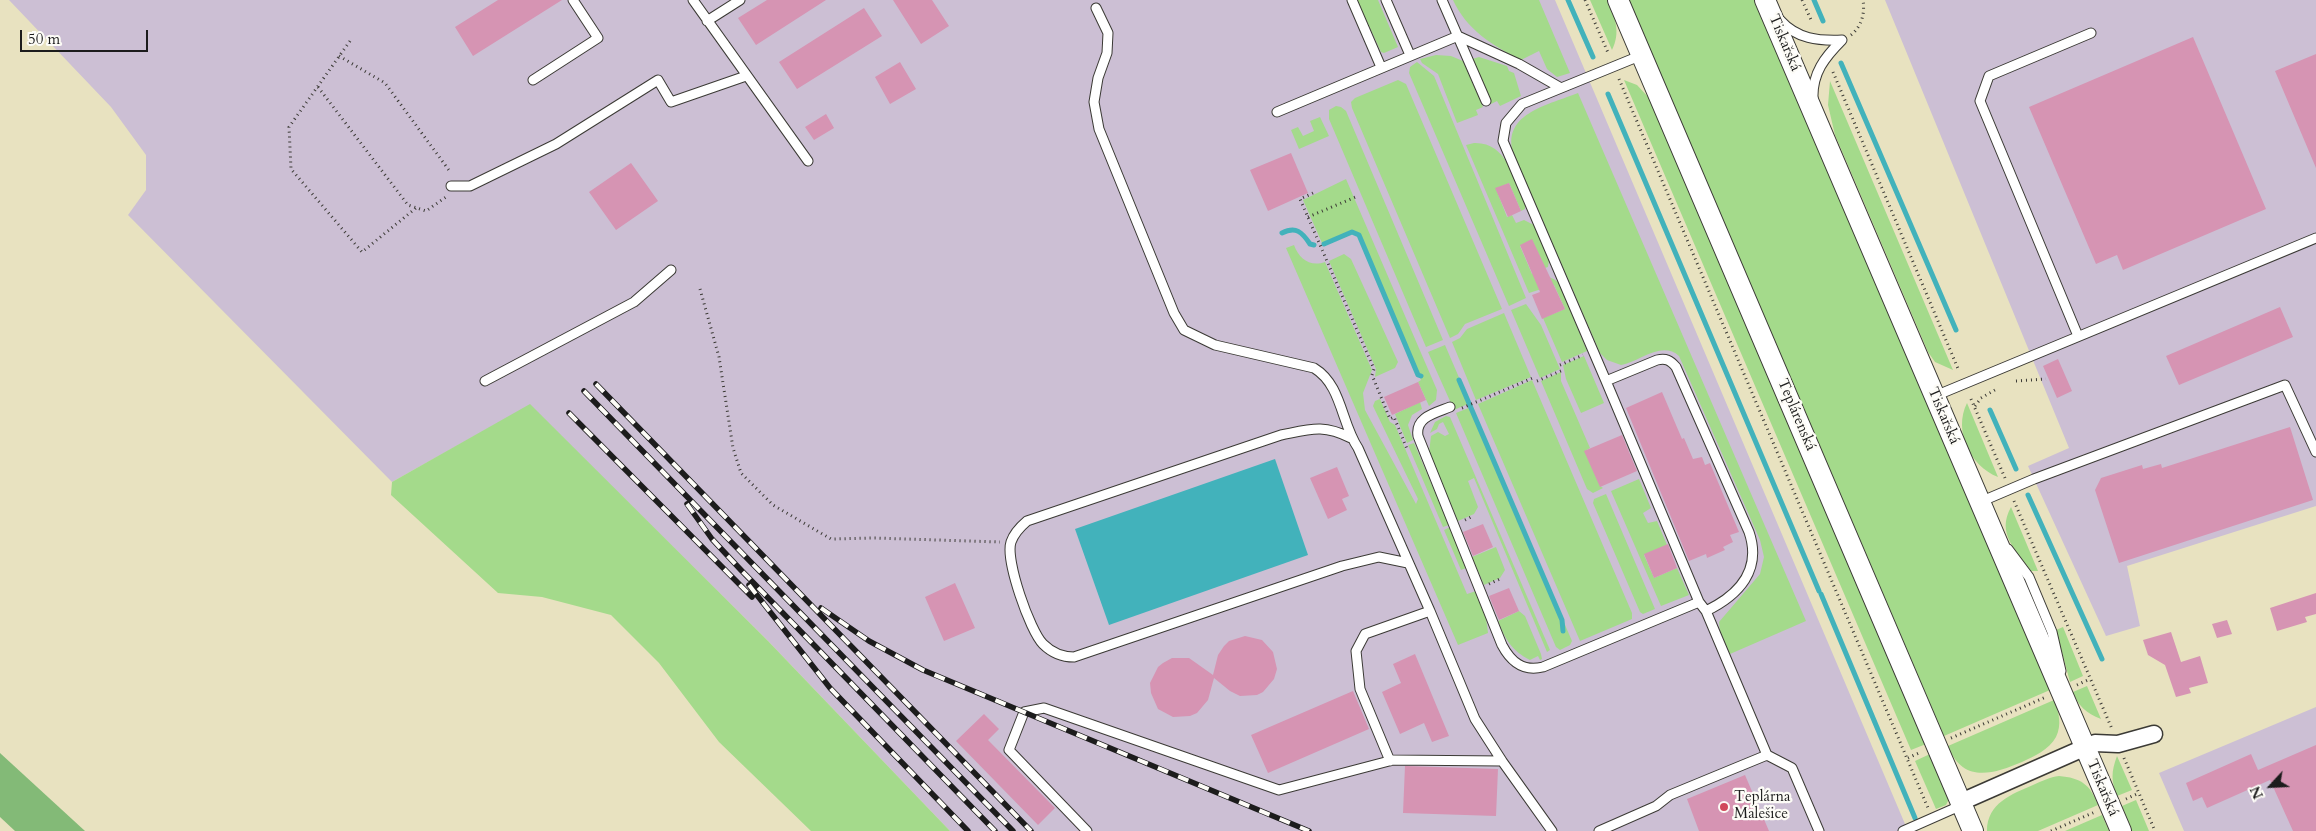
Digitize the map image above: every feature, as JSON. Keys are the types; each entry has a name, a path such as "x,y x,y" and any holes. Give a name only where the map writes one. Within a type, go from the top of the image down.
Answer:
{"street":[{"name":"Teplárenská","path":"1618,0 1973,831"},
{"name":"Tiskařská","path":"1766,0 2121,831"},
{"path":"1961,802 2099,742 2118,744 2154,734"}],"lane":[{"path":"534,80 598,38 574,0"},
{"path":"693,0 808,161"},
{"path":"707,21 740,0"},
{"path":"1352,0 1381,67"},
{"path":"1386,0 1410,55"},
{"path":"1442,0 1486,101"},
{"path":"1766,0 1782,23 1794,33 1815,40 1842,40"},
{"path":"1096,8 1108,33 1107,53 1098,78 1094,102 1098,129 1174,312 1184,330 1215,345 1314,368 1324,374 1330,382 1351,438 1358,448 1430,611 1475,719 1502,762 1552,831"},
{"path":"2078,336 1980,101 1989,76 2091,33"},
{"path":"1277,112 1458,36 1519,64 1561,88"},
{"path":"1817,121 1813,91 1814,79 1823,59 1842,40"},
{"path":"1642,55 1528,102 1515,110 1506,123 1503,141 1698,602 1706,611 1767,755 1792,768 1819,831"},
{"path":"451,186 470,186 556,144 658,80 671,102 746,76"},
{"path":"1934,396 2316,238"},
{"path":"485,381 634,302 671,270"},
{"path":"1606,381 1657,360 1671,361 1676,367 1749,532 1754,553 1749,574 1726,602 1706,611"},
{"path":"1980,502 2034,479 2285,385 2316,452"},
{"path":"1450,407 1426,417 1418,424 1417,430 1479,588 1508,655 1524,668 1543,667 1698,602"},
{"path":"1351,438 1334,430 1316,427 1281,435 1027,521 1017,530 1011,543 1009,554 1011,568 1035,632 1041,643 1051,651 1063,657 1074,657 1342,566 1379,557 1408,563"},
{"path":"1390,761 1360,689 1356,651 1365,634 1430,611"},
{"path":"1087,831 1009,750 1024,712 1044,708 1279,790 1390,761 1502,762"},
{"path":"1599,831 1656,806 1670,795 1767,755"},
{"path":"1903,831 1953,809 1961,802"}],"path":[{"path":"1585,0 1609,55"},
{"path":"1802,0 1812,22"},
{"path":"1842,40 1859,27 1864,11 1863,0"},
{"path":"350,41 289,127 291,169 362,252 416,208"},
{"path":"318,86 408,205 426,211 450,195 452,175 385,84 339,56"},
{"path":"1833,72 1959,371"},
{"path":"1619,79 1930,812"},
{"path":"1313,193 1300,199 1374,369 1372,375 1390,419 1394,417 1409,452"},
{"path":"1308,217 1358,196"},
{"path":"700,289 719,358 733,448 741,474 772,505 831,539 875,538 1011,543"},
{"path":"1560,365 1593,351"},
{"path":"1461,409 1563,370"},
{"path":"2016,382 2046,379"},
{"path":"1974,406 1981,398 1995,390"},
{"path":"1971,399 2005,478"},
{"path":"2014,501 2155,831"},
{"path":"1479,588 1502,578"},
{"path":"2072,687 2090,679"},
{"path":"1946,741 2052,695"},
{"path":"1908,758 1928,749"},
{"path":"2119,802 2139,794"},
{"path":"2051,831 2100,810"}],"shaded area":[{"path":"9,0 1555,0 1908,831 950,831 768,641 530,405 392,482 128,215 146,190 146,155 111,107"},
{"path":"1885,0 2316,0 2316,506 2127,566 2140,626 2106,636 2028,466 2069,448"},
{"path":"2316,707 2316,831 2184,831 2159,773"}],"green space":[{"path":"1357,0 1378,0 1398,47 1384,53 1381,52"},
{"path":"1453,0 1539,0 1570,73 1557,77 1547,69 1539,51 1521,60 1500,49 1481,36 1465,20"},
{"path":"1590,0 1608,0 1617,31 1612,50"},
{"path":"1629,0 1755,0 2050,690 1944,736"},
{"path":"1436,55 1451,56 1463,61 1483,107 1476,110 1478,115 1457,123 1438,74 1422,63 1420,59"},
{"path":"1479,57 1507,66 1509,71 1514,73 1521,96 1500,106 1497,101 1491,104 1472,59"},
{"path":"1417,62 1434,76 1526,298 1509,306 1409,73 1410,67"},
{"path":"1398,80 1406,84 1502,309 1465,324 1458,334 1450,338 1352,108 1351,102 1355,98"},
{"path":"1624,80 1637,85 1651,100 1926,744 1911,750"},
{"path":"1830,81 1953,370 1935,362 1928,352 1835,135 1828,105"},
{"path":"1578,93 1806,621 1730,654 1720,631 1719,622 1760,574 1764,557 1760,540 1679,356 1665,350 1658,351 1621,365 1607,360 1600,353 1513,152 1512,139 1515,128 1522,119 1543,106"},
{"path":"1336,106 1346,111 1443,340 1426,347 1329,119 1329,110"},
{"path":"1320,117 1329,136 1299,149 1291,130 1298,127 1303,136 1314,131 1310,121"},
{"path":"1474,143 1485,144 1502,155 1513,173 1525,204 1525,209 1521,211 1509,183 1496,189 1507,217 1512,215 1516,223 1524,220 1534,225 1549,260 1548,267 1545,268 1532,240 1520,246 1532,274 1536,272 1559,283 1587,351 1562,362 1543,318 1565,309 1554,285 1529,293 1466,145"},
{"path":"1346,179 1437,390 1436,400 1429,406 1418,382 1421,380 1359,234 1352,230 1322,243 1303,200"},
{"path":"1294,245 1306,261 1310,263 1325,262 1372,370 1363,393 1365,410 1416,504 1418,499 1373,406 1375,401 1380,399 1390,422 1395,425 1467,594 1476,591 1486,617 1488,633 1458,645 1286,248"},
{"path":"1344,254 1351,259 1398,362 1395,368 1375,377 1376,369 1329,261"},
{"path":"1526,304 1541,325 1560,369 1540,378 1511,310"},
{"path":"1504,313 1531,377 1476,400 1452,342 1460,338 1467,329"},
{"path":"1445,345 1470,403 1454,410 1428,352"},
{"path":"1584,356 1604,403 1581,413 1566,379 1563,365"},
{"path":"1561,372 1561,381 1590,448 1585,451 1600,486 1603,488 1593,493 1587,489 1541,381"},
{"path":"1532,380 1632,613 1632,619 1580,641 1478,404"},
{"path":"1420,402 1422,409 1412,415 1408,425 1413,440 1407,443 1395,414"},
{"path":"1967,403 1998,477 1979,465 1967,446 1963,436 1962,425"},
{"path":"530,404 768,641 950,831 811,831 719,742 659,663 611,615 542,597 498,593 391,495 392,482"},
{"path":"1471,407 1572,641 1570,645 1560,650 1556,647 1456,413"},
{"path":"1446,416 1450,417 1550,650 1547,652 1474,478 1468,481 1478,507 1474,514 1458,521 1429,453 1431,436 1438,432 1445,436 1449,434 1443,422 1430,433 1435,422"},
{"path":"1414,443 1449,525 1443,527 1408,445"},
{"path":"1639,479 1651,508 1643,513 1648,523 1657,521 1667,545 1644,555 1654,578 1677,568 1689,595 1661,606 1611,491"},
{"path":"1606,494 1655,609 1643,614 1640,612 1593,503 1594,499"},
{"path":"2011,507 2038,571 2031,571 2014,549 2007,534 2007,517"},
{"path":"1450,527 1466,568 1461,570 1444,530"},
{"path":"1496,547 1505,570 1500,578 1484,585 1472,557"},
{"path":"1519,611 1525,616 1541,654 1542,659 1540,660 1538,656 1530,660 1518,653 1506,639 1498,621"},
{"path":"2063,627 2083,676 2070,682 2056,630"},
{"path":"2087,686 2101,719 2083,708 2075,697 2073,692"},
{"path":"2054,700 2059,719 2059,728 2053,742 2036,755 2000,770 1980,773 1970,771 1954,758 1948,746"},
{"path":"0,753 85,831 15,831 0,817"},
{"path":"1930,754 1949,799 1946,805 1936,809 1915,761"},
{"path":"2117,756 2132,790 2117,796 2112,776"},
{"path":"2059,776 2073,778 2084,783 2092,792 2098,805 2038,831 1987,831 1991,813 2002,801 2025,788"},
{"path":"2136,800 2149,831 2132,831 2122,806"},
{"path":"2102,815 2109,831 2065,831"}],"water":[{"path":"1275,459 1308,555 1109,625 1075,529"}],"building":[{"path":"498,0 562,0 473,56 455,27"},
{"path":"767,0 826,0 756,45 738,18"},
{"path":"893,0 932,0 949,26 921,44"},
{"path":"864,8 882,36 797,89 779,62"},
{"path":"2193,37 2266,209 2123,270 2117,255 2096,264 2029,107"},
{"path":"2316,54 2316,168 2275,71"},
{"path":"900,62 916,89 890,104 875,77"},
{"path":"826,114 834,128 814,140 805,127"},
{"path":"1291,153 1308,193 1268,211 1250,170"},
{"path":"631,163 658,201 616,230 589,192"},
{"path":"1509,183 1521,211 1508,217 1495,188"},
{"path":"1532,239 1565,309 1542,319 1532,295 1540,292 1520,245"},
{"path":"2280,307 2293,337 2179,385 2166,356"},
{"path":"2058,359 2072,391 2057,398 2043,366"},
{"path":"1418,382 1426,400 1392,415 1384,397"},
{"path":"1662,392 1682,439 1684,438 1693,459 1702,457 1705,465 1710,463 1739,532 1730,535 1733,542 1723,547 1725,550 1707,558 1706,554 1689,561 1626,408"},
{"path":"2290,427 2313,500 2119,563 2095,490 2101,478 2142,465 2143,469 2161,464 2162,468"},
{"path":"1622,435 1637,471 1600,487 1584,451"},
{"path":"1337,467 1349,496 1342,499 1347,510 1328,519 1310,478"},
{"path":"1483,524 1493,547 1473,556 1463,532"},
{"path":"1668,544 1677,568 1654,578 1644,554"},
{"path":"955,583 975,628 944,641 925,597"},
{"path":"1509,588 1519,611 1499,620 1489,596"},
{"path":"2316,593 2316,614 2305,617 2307,622 2277,631 2270,608"},
{"path":"2227,620 2232,634 2217,638 2212,624"},
{"path":"2171,632 2181,662 2200,656 2208,683 2189,688 2191,693 2176,697 2165,665 2148,655 2143,640"},
{"path":"1245,636 1262,640 1273,652 1277,669 1274,679 1263,692 1257,695 1240,696 1230,691 1214,678 1208,700 1197,713 1190,716 1173,717 1158,709 1151,693 1150,683 1158,667 1172,658 1189,658 1213,675 1218,655 1224,646 1229,641"},
{"path":"1415,654 1449,736 1432,742 1424,723 1400,734 1382,692 1401,683 1393,664"},
{"path":"1353,691 1369,729 1268,773 1251,735"},
{"path":"984,714 999,729 988,740 1055,808 1038,825 956,741"},
{"path":"2316,745 2316,831 2293,831 2270,780 2207,808 2202,797 2193,801 2186,783 2251,754 2258,770"},
{"path":"1405,766 1498,769 1496,816 1403,813"},
{"name":"Teplárna Malešice","path":"1745,775 1769,831 1699,831 1687,799"}],"waterway":[{"path":"1568,0 1593,57"},
{"path":"1814,0 1823,21"},
{"path":"1841,63 1956,330"},
{"path":"1608,94 1819,591"},
{"path":"1282,233 1291,230 1298,231 1310,244 1314,245"},
{"path":"1324,244 1352,232 1359,235 1418,375 1421,376"},
{"path":"1459,380 1562,620 1563,631"},
{"path":"1990,410 2016,469"},
{"path":"2028,495 2102,659"},
{"path":"1821,594 1915,818"}],"railway":[{"path":"596,384 1031,831"},
{"path":"584,391 1013,831"},
{"path":"569,413 752,597"},
{"path":"687,504 712,539 740,569 995,831"},
{"path":"749,585 830,688 968,831"},
{"path":"821,608 869,641 923,670 1309,831"}],"place":[{"name":"Teplárna Malešice","path":"1724,807"}]}
